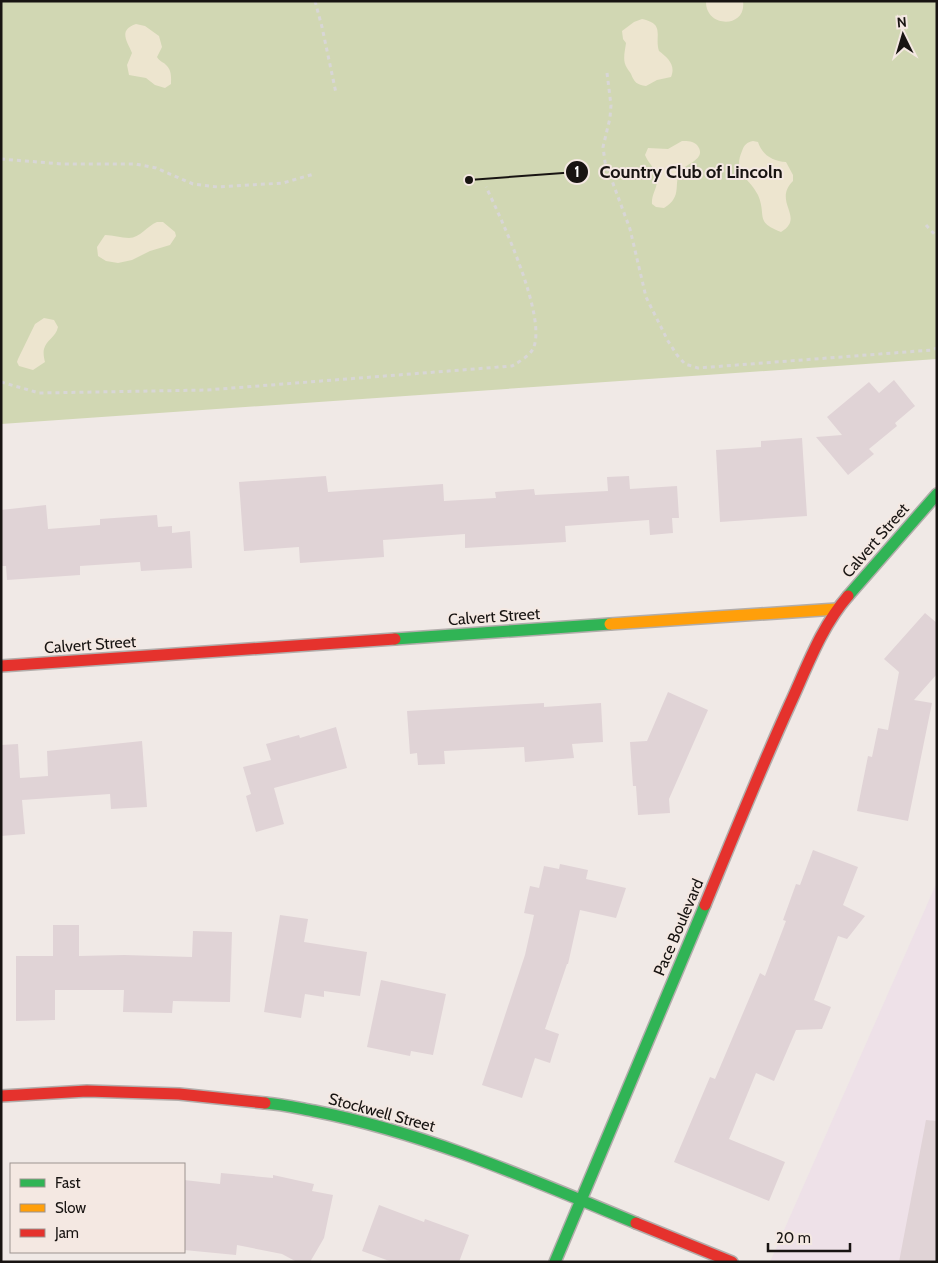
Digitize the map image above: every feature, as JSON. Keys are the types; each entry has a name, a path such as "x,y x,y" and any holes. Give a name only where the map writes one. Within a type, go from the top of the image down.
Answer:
{"street":[{"name":"Calvert Street","path":"1,666 837,608 937,494"},
{"name":"Pace Boulevard","path":"555,1262 787,709 817,644 837,608"},
{"name":"Stockwell Street","path":"1,1096 86,1091 225,1098 309,1109 354,1119 449,1148 522,1175 732,1262"}],"path":[{"path":"314,1 322,27 336,93"},
{"path":"607,73 611,105 603,147 605,162 630,229 646,297 668,341 685,364 698,368 932,350 937,348"},
{"path":"1,159 62,164 136,164 156,168 193,184 218,187 283,183 314,174"},
{"path":"1,382 39,393 206,390 512,366 532,350 536,337 535,321 516,257 503,222 486,187"},
{"path":"926,225 937,237"}],"shaded area":[{"path":"937,882 937,1262 770,1262"}],"green space":[{"path":"1,1 937,1 937,359 1,424"}],"sand":[{"path":"706,1 743,1 743,10 739,17 726,22 712,16 707,10"},
{"path":"642,19 649,21 657,27 659,51 672,65 671,77 657,80 646,86 635,81 625,65 626,43 623,39 622,31 634,22"},
{"path":"136,24 145,26 159,36 162,47 157,57 169,68 171,75 171,84 165,88 155,85 146,78 129,75 127,65 132,53 125,36 127,29"},
{"path":"682,141 697,145 700,154 681,171 677,180 674,199 664,208 656,207 652,204 652,200 657,176 645,155 648,148 668,149"},
{"path":"753,141 758,142 765,154 786,162 793,175 793,181 787,189 786,196 790,221 788,226 781,232 767,225 764,221 758,195 743,175 739,165 739,159 745,145"},
{"path":"157,222 163,222 175,232 176,236 170,245 150,251 132,260 118,263 106,261 98,256 97,247 105,235 133,237"},
{"path":"44,318 54,320 58,327 45,346 45,362 33,370 19,366 18,359 35,324"}],"building":[{"path":"894,380 915,406 895,423 897,426 869,449 874,454 848,475 816,437 842,435 827,417 869,382 879,393"},
{"path":"802,438 807,516 720,522 716,450 761,447 761,441"},
{"path":"326,476 328,492 443,484 444,501 496,498 495,492 534,489 535,495 608,491 607,477 629,476 630,489 677,486 679,518 672,518 673,533 650,535 649,520 565,526 566,542 465,548 465,534 383,540 384,557 300,563 299,547 244,551 239,482"},
{"path":"46,505 48,529 100,525 100,519 157,515 158,527 172,526 172,533 190,531 192,568 141,571 140,562 80,566 80,575 7,580 6,566 1,566 1,510"},
{"path":"925,613 937,623 937,674 914,700 932,703 908,821 857,811 868,756 872,757 878,728 888,730 899,672 884,659"},
{"path":"668,692 708,710 669,799 670,813 638,815 636,786 633,786 630,742 647,741"},
{"path":"544,703 544,707 601,703 603,742 572,744 574,758 525,762 524,747 444,751 445,764 418,765 417,753 410,754 407,711"},
{"path":"336,727 347,768 274,788 284,824 256,832 246,796 251,794 243,767 271,760 266,744 299,735 300,738"},
{"path":"142,741 147,807 111,809 110,794 22,800 25,834 1,836 1,745 18,744 20,778 48,776 47,751"},
{"path":"813,850 858,867 843,905 865,916 847,939 838,936 814,1000 831,1007 822,1029 796,1030 774,1081 756,1073 729,1139 785,1162 769,1201 674,1162 710,1077 715,1079 760,973 765,976 786,921 783,920 796,884 800,885"},
{"path":"560,864 588,870 586,879 626,888 616,918 580,910 568,964 545,1029 559,1034 550,1063 535,1058 522,1098 482,1085 525,955 534,915 524,913 530,886 539,888 544,866 559,869"},
{"path":"280,915 308,919 304,942 367,952 360,996 324,991 324,997 305,994 301,1018 264,1012"},
{"path":"53,925 79,925 79,956 192,957 193,931 232,932 230,1002 173,1001 172,1013 123,1012 124,990 55,990 55,1020 16,1021 16,956 53,956"},
{"path":"381,980 446,994 433,1055 411,1051 410,1056 367,1047"},
{"path":"926,1120 937,1121 937,1262 899,1262"},
{"path":"221,1173 273,1178 273,1175 314,1184 312,1191 333,1195 324,1238 310,1262 297,1262 282,1254 237,1245 236,1255 185,1250 185,1180 220,1184"},
{"path":"379,1205 424,1222 425,1219 469,1235 459,1262 392,1262 362,1251"}],"traffic: fast":[{"path":"848,596 937,494"},
{"path":"395,639 610,624"},
{"path":"555,1262 705,905"},
{"path":"265,1103 296,1107 356,1120 397,1132 517,1174 636,1223"}],"traffic: slow":[{"path":"610,624 837,609"}],"traffic: jam":[{"path":"705,905 757,779 809,662 822,634 848,596"},
{"path":"1,666 395,639"},
{"path":"1,1096 87,1091 179,1094 265,1103"},
{"path":"636,1223 732,1262"}],"place":[{"name":"Country Club of Lincoln","path":"469,180"}]}
